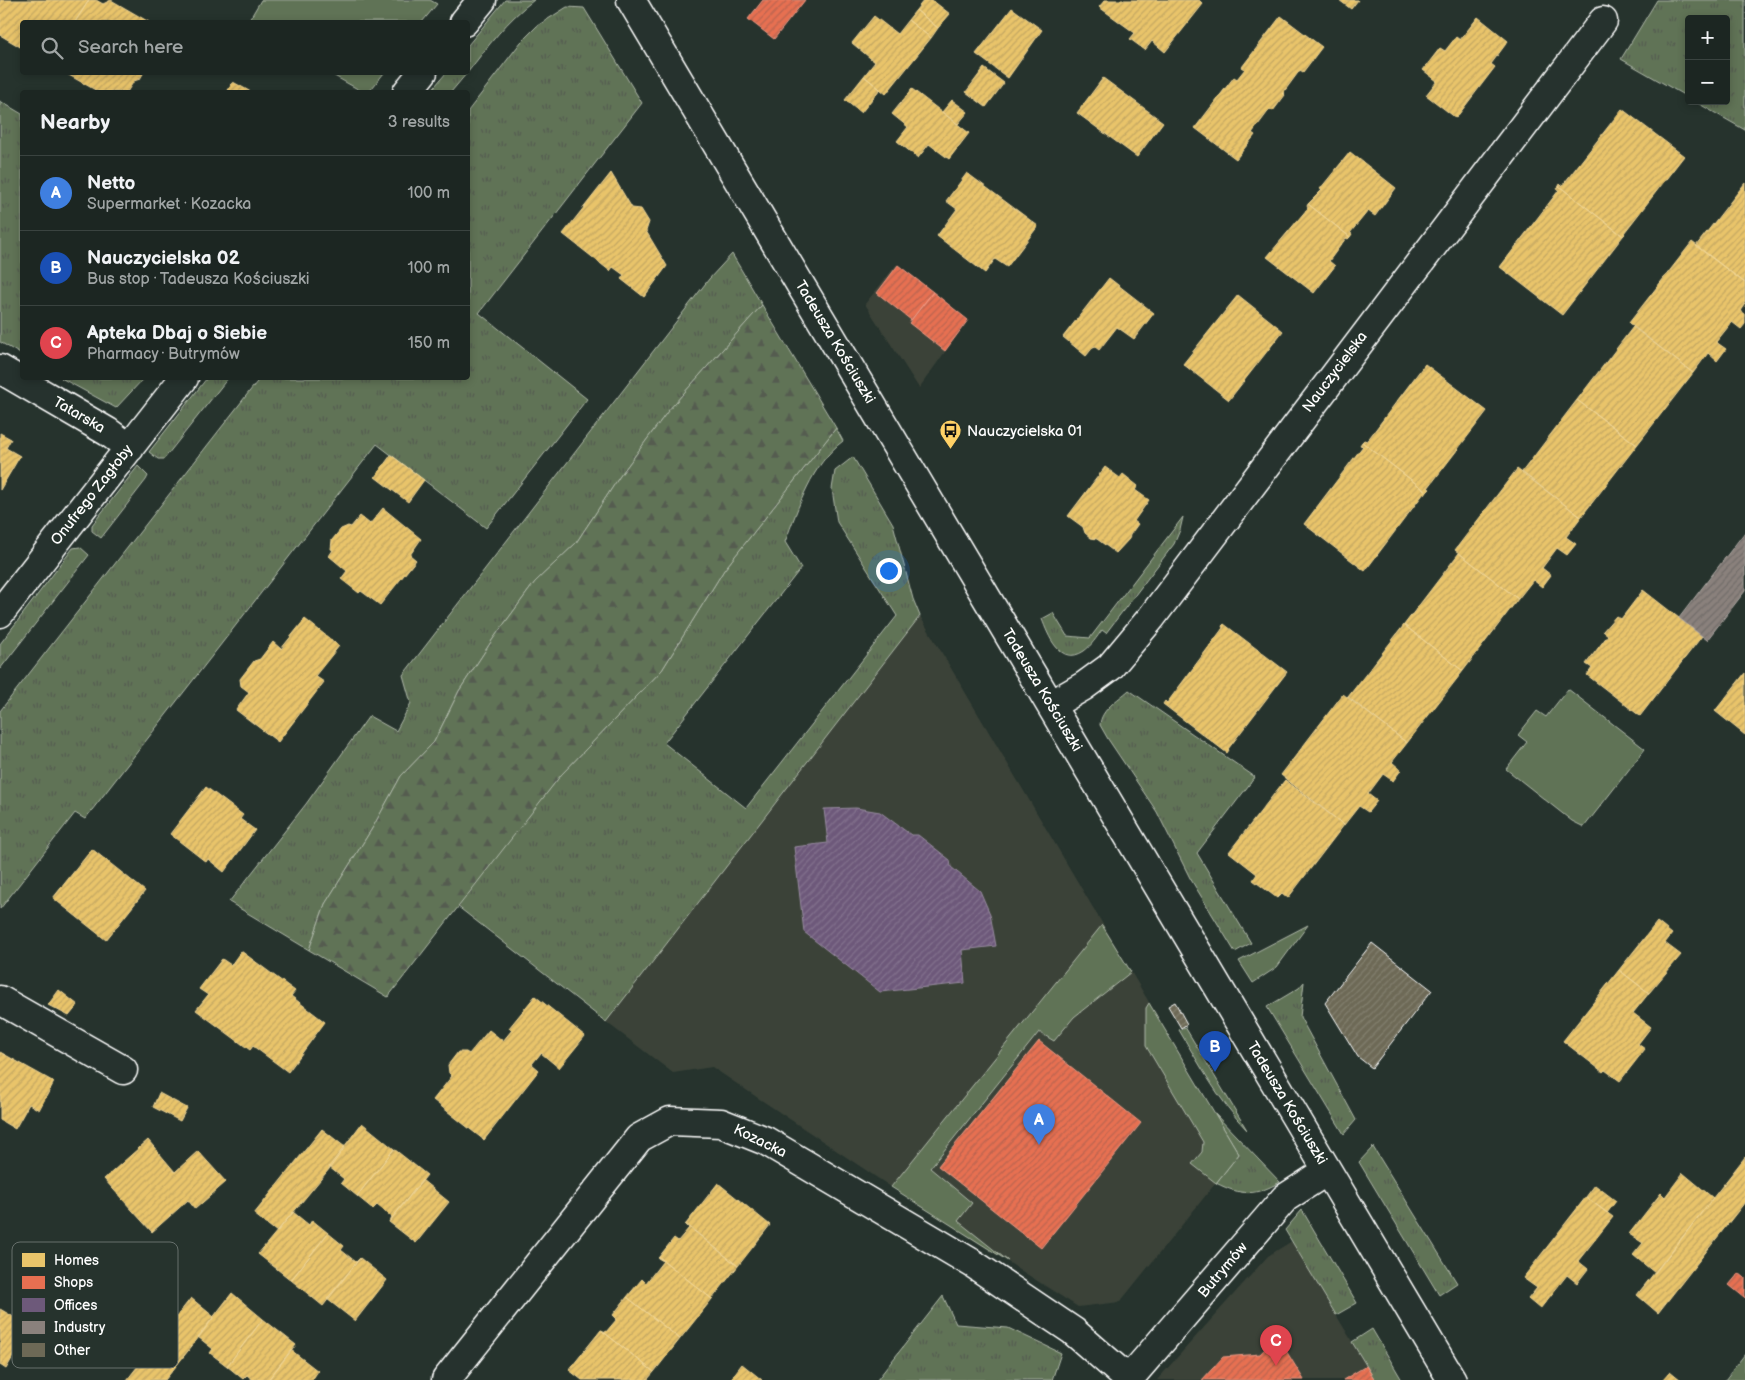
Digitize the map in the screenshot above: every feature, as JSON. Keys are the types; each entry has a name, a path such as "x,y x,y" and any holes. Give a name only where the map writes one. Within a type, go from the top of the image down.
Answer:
{"street":[{"path":"466,20 482,0"},
{"name":"Tadeusza Kościuszki","path":"631,0 1452,1380"},
{"name":"Nauczycielska","path":"1051,705 1084,686 1110,667 1151,618 1603,21"},
{"path":"409,90 421,75"},
{"name":"Tatarska","path":"0,369 108,432 130,448"},
{"name":"Onufrego Zagłoby","path":"0,613 182,380"},
{"path":"0,1000 123,1070"},
{"name":"Kozacka","path":"446,1380 639,1138 670,1121 722,1123 766,1141 972,1263 1073,1331 1128,1380"},
{"name":"Butrymów","path":"1128,1380 1285,1198 1328,1171"}],"shaded area":[{"path":"897,264 968,320 919,388 865,304"},
{"path":"920,616 1239,1154 1120,1302 1078,1307 891,1187 712,1067 673,1073 606,1022"},
{"path":"1292,1241 1375,1380 1157,1380 1268,1256"}],"green space":[{"path":"261,0 430,0 437,4 424,20 249,20"},
{"path":"505,0 534,0 507,25 470,69 470,43"},
{"path":"1657,0 1745,0 1745,130 1701,105 1730,105 1730,15 1685,15 1685,96 1621,59"},
{"path":"567,7 584,8 642,103 479,313 587,399 486,528 377,444 85,819 75,813 0,909 0,711 258,380 470,380 470,108 521,42 537,26"},
{"path":"333,75 382,75 371,90 359,90"},
{"path":"444,75 465,75 453,90 432,90"},
{"path":"0,101 20,113 20,354 0,342"},
{"path":"732,254 762,305 668,411 620,476 576,543 535,582 493,639 459,691 434,742 401,776 373,827 325,904 309,950 229,902 306,804 369,716 396,731 411,703 403,675 709,279"},
{"path":"762,305 836,428 724,570 662,670 561,775 388,997 309,950 325,904 373,827 401,776 434,742 459,691 493,639 535,582 576,543 620,476 668,411"},
{"path":"65,380 142,380 116,408"},
{"path":"205,380 226,380 164,459 158,459 149,452"},
{"path":"836,428 843,441 822,462 814,474 785,542 801,568 664,743 746,808 897,616 837,522 832,489 835,471 853,457 893,524 913,599 920,616 606,1022 457,906 561,775 662,670 724,570"},
{"path":"138,466 148,476 146,480 101,538 92,531 92,525"},
{"path":"1183,517 1174,544 1106,633 1102,630 1087,649 1076,655 1068,655 1056,647 1042,619 1053,613 1067,636 1090,638"},
{"path":"80,547 89,555 0,669 0,644 73,548"},
{"path":"1568,689 1645,749 1584,827 1572,821 1506,769 1527,742 1518,735 1537,711 1546,717"},
{"path":"1129,690 1255,777 1197,853 1251,943 1235,952 1190,878 1157,812 1100,725 1103,714"},
{"path":"1102,925 1131,972 1074,1017 1054,1041 1039,1032 930,1168 972,1203 958,1221 1008,1261 891,1187"},
{"path":"1308,925 1277,967 1253,983 1239,961"},
{"path":"1304,982 1300,1017 1356,1120 1344,1134 1267,1007 1299,988"},
{"path":"1149,1003 1239,1154 1216,1183 1192,1164 1202,1152 1203,1142 1146,1046 1146,1008"},
{"path":"1185,1027 1247,1130 1219,1095 1202,1069 1179,1030"},
{"path":"1215,1114 1280,1182 1263,1190 1248,1193 1233,1190 1216,1183 1239,1154"},
{"path":"1373,1147 1457,1283 1439,1295 1359,1162"},
{"path":"1302,1210 1357,1303 1336,1315 1285,1230"},
{"path":"943,1296 956,1324 1008,1328 1061,1353 1052,1380 877,1380"},
{"path":"1372,1329 1402,1380 1375,1380 1352,1342"},
{"path":"1745,1354 1745,1380 1725,1380"}],"building: Homes":[{"path":"0,0 89,0 76,20 20,20 20,47 0,35"},
{"path":"89,0 96,0 103,4 111,0 146,20 76,20"},
{"path":"924,0 932,0 950,14 938,28 916,10"},
{"path":"1105,0 1199,0 1203,4 1165,52 1152,41 1145,50 1130,39 1135,33 1099,7"},
{"path":"1339,0 1358,0 1351,9"},
{"path":"1012,8 1042,30 1008,78 976,54"},
{"path":"916,10 938,28 931,38 908,20"},
{"path":"874,16 897,34 908,20 931,38 886,94 864,76 875,62 852,43"},
{"path":"1281,16 1322,47 1303,72 1300,70 1283,93 1285,95 1273,111 1270,109 1252,133 1255,135 1236,159 1195,128 1234,77 1237,79 1245,69 1242,67"},
{"path":"1478,17 1508,41 1491,64 1495,67 1456,118 1426,95 1437,81 1423,70 1440,48 1445,51 1456,37 1460,40"},
{"path":"984,68 1004,83 986,107 966,92"},
{"path":"69,75 142,75 140,79 134,81 128,90 95,90"},
{"path":"864,76 880,89 861,113 845,100"},
{"path":"1103,78 1163,122 1137,157 1077,113"},
{"path":"233,82 247,90 228,90"},
{"path":"912,89 969,133 949,159 929,144 918,158 897,141 908,127 892,114"},
{"path":"952,100 968,112 958,124 942,112"},
{"path":"1622,109 1684,156 1623,236 1559,186 1560,184 1562,186"},
{"path":"1350,152 1396,188 1375,216 1368,211 1350,233 1352,234 1350,237 1308,204 1322,190 1320,189"},
{"path":"611,173 632,208 641,209 649,222 646,231 667,266 644,297 621,279 624,275 613,267 610,271 563,234"},
{"path":"967,173 1038,226 1007,267 995,259 985,273 937,236 957,209 946,201"},
{"path":"1745,183 1745,283 1696,246"},
{"path":"1559,186 1623,236 1562,315 1500,267 1559,190 1557,189"},
{"path":"1308,204 1350,237 1346,238 1329,261 1335,266 1314,293 1267,257 1308,208"},
{"path":"1692,242 1745,283 1745,305 1741,311 1745,314 1745,324 1741,329 1732,322 1716,342 1726,349 1717,361 1708,353 1693,373 1629,323"},
{"path":"1109,278 1154,313 1134,339 1117,327 1099,350 1094,346 1086,356 1063,337"},
{"path":"1238,295 1283,331 1229,400 1183,364"},
{"path":"1633,327 1693,373 1637,445 1577,400"},
{"path":"1425,364 1487,411 1428,488 1430,489 1427,492 1362,442 1364,440 1367,441"},
{"path":"1577,400 1637,445 1581,517 1522,472"},
{"path":"0,433 11,439 6,448 20,456 0,490"},
{"path":"1362,442 1427,492 1425,495 1424,493 1365,571 1304,524 1363,446 1360,445"},
{"path":"391,455 424,480 408,502 375,477"},
{"path":"1105,467 1120,478 1123,474 1138,486 1135,490 1149,500 1134,521 1138,524 1129,539 1116,553 1097,539 1091,538 1085,533 1083,527 1068,516"},
{"path":"1517,469 1581,517 1566,537 1576,544 1567,555 1557,548 1542,568 1551,575 1542,587 1533,580 1518,599 1455,550"},
{"path":"383,508 421,539 410,555 416,560 380,605 361,591 359,593 341,579 347,571 329,556 333,550 331,549 332,540 341,529 348,526 351,527 360,516 370,524"},
{"path":"1459,553 1518,599 1463,671 1404,625"},
{"path":"1643,590 1702,636 1640,716 1587,675 1592,668 1586,664 1608,635 1603,631 1616,616 1621,619"},
{"path":"305,619 339,646 315,676 324,682 278,742 236,710 249,692 241,686 240,679 254,661 260,659 273,642 281,649"},
{"path":"1224,624 1287,672 1228,749 1227,753 1163,704 1165,701 1167,703 1223,628"},
{"path":"1404,625 1463,671 1407,743 1348,697"},
{"path":"1745,673 1745,735 1715,711"},
{"path":"1343,694 1407,743 1392,762 1401,770 1393,781 1383,774 1368,794 1377,801 1368,812 1359,806 1344,825 1281,775"},
{"path":"1285,780 1344,825 1288,898 1282,893 1277,898 1253,880 1257,874 1229,852"},
{"path":"206,787 243,815 240,819 255,830 224,872 208,859 206,862 170,834"},
{"path":"92,849 145,891 106,940 53,898"},
{"path":"1657,922 1672,934 1665,943 1681,955 1649,993 1619,970"},
{"path":"241,951 295,991 291,996 325,1022 288,1072 253,1046 250,1050 196,1010 208,995 199,989 222,959 231,965"},
{"path":"1619,970 1649,993 1633,1013 1651,1027 1638,1044 1645,1049 1620,1081 1605,1070 1603,1072 1563,1041"},
{"path":"59,990 78,1005 69,1016 48,1005"},
{"path":"535,996 585,1036 559,1068 541,1053 532,1064 539,1070 484,1140 433,1100 452,1076 449,1073 448,1065 458,1052 469,1054 489,1030 503,1041 512,1030 509,1028"},
{"path":"0,1052 54,1082 39,1110 29,1104 15,1129 0,1120"},
{"path":"159,1093 187,1108 180,1121 153,1107"},
{"path":"362,1123 394,1149 357,1196 341,1183 344,1179 329,1167"},
{"path":"322,1129 345,1147 277,1232 254,1214"},
{"path":"148,1140 175,1172 198,1151 226,1182 195,1209 188,1200 152,1232 104,1179"},
{"path":"394,1149 427,1175 389,1222 392,1217 377,1205 373,1209 357,1196"},
{"path":"1745,1157 1745,1202 1658,1313 1637,1295"},
{"path":"1683,1173 1713,1198 1655,1273 1633,1255 1643,1243 1629,1234 1661,1193 1665,1197"},
{"path":"422,1180 449,1202 416,1243 389,1222"},
{"path":"718,1183 770,1225 738,1266 686,1224"},
{"path":"1595,1185 1616,1201 1607,1213 1586,1197"},
{"path":"1586,1197 1613,1217 1578,1261 1588,1269 1577,1283 1567,1275 1540,1309 1528,1299 1537,1288 1523,1278"},
{"path":"293,1212 309,1225 312,1220 328,1233 291,1280 258,1254"},
{"path":"685,1224 738,1266 712,1299 659,1257 674,1238 678,1241 689,1228"},
{"path":"328,1233 344,1246 341,1250 356,1262 360,1258 323,1306 291,1280"},
{"path":"659,1257 712,1299 680,1339 627,1297 642,1279 646,1283 663,1261"},
{"path":"360,1258 387,1280 355,1321 327,1299"},
{"path":"232,1293 263,1319 227,1366 210,1353 213,1349 198,1337"},
{"path":"627,1297 680,1339 654,1372 601,1330 606,1332 617,1319 613,1315"},
{"path":"191,1298 214,1317 178,1364 178,1315"},
{"path":"0,1309 12,1316 12,1358 6,1369 0,1365"},
{"path":"263,1319 296,1345 268,1380 253,1380 247,1375 243,1379 227,1366"},
{"path":"601,1330 654,1372 647,1380 582,1380 569,1370"},
{"path":"291,1350 318,1371 312,1380 268,1380"},
{"path":"742,1364 762,1380 730,1380"},
{"path":"136,1368 174,1368 165,1380 127,1380"},
{"path":"1670,1371 1681,1380 1662,1380"}],"building: Shops":[{"path":"763,0 805,0 774,39 748,19"},
{"path":"898,265 933,292 911,320 877,293"},
{"path":"933,292 968,320 945,351 909,323"},
{"path":"1039,1041 1141,1123 1041,1248 938,1166"},
{"path":"1739,1273 1745,1278 1745,1298 1729,1285"},
{"path":"1277,1336 1304,1380 1202,1380 1223,1357 1260,1354"},
{"path":"1366,1366 1375,1380 1343,1380"}],"building: Offices":[{"path":"856,808 880,812 911,835 918,835 950,860 951,867 980,891 990,914 996,946 962,950 965,983 880,992 804,932 794,847 828,843 824,809"}],"building: Industry":[{"path":"1745,532 1745,591 1707,640 1679,618"}],"building: Other":[{"path":"1372,943 1432,990 1372,1068 1358,1057 1325,1003"},
{"path":"1175,1002 1187,1024 1181,1028 1168,1006"}],"place":[{"name":"Nauczycielska 01","path":"951,450"},
{"name":"Nauczycielska 02","path":"1215,1072"},
{"name":"Netto","path":"1039,1145"},
{"name":"Apteka Dbaj o Siebie","path":"1276,1366"}]}
